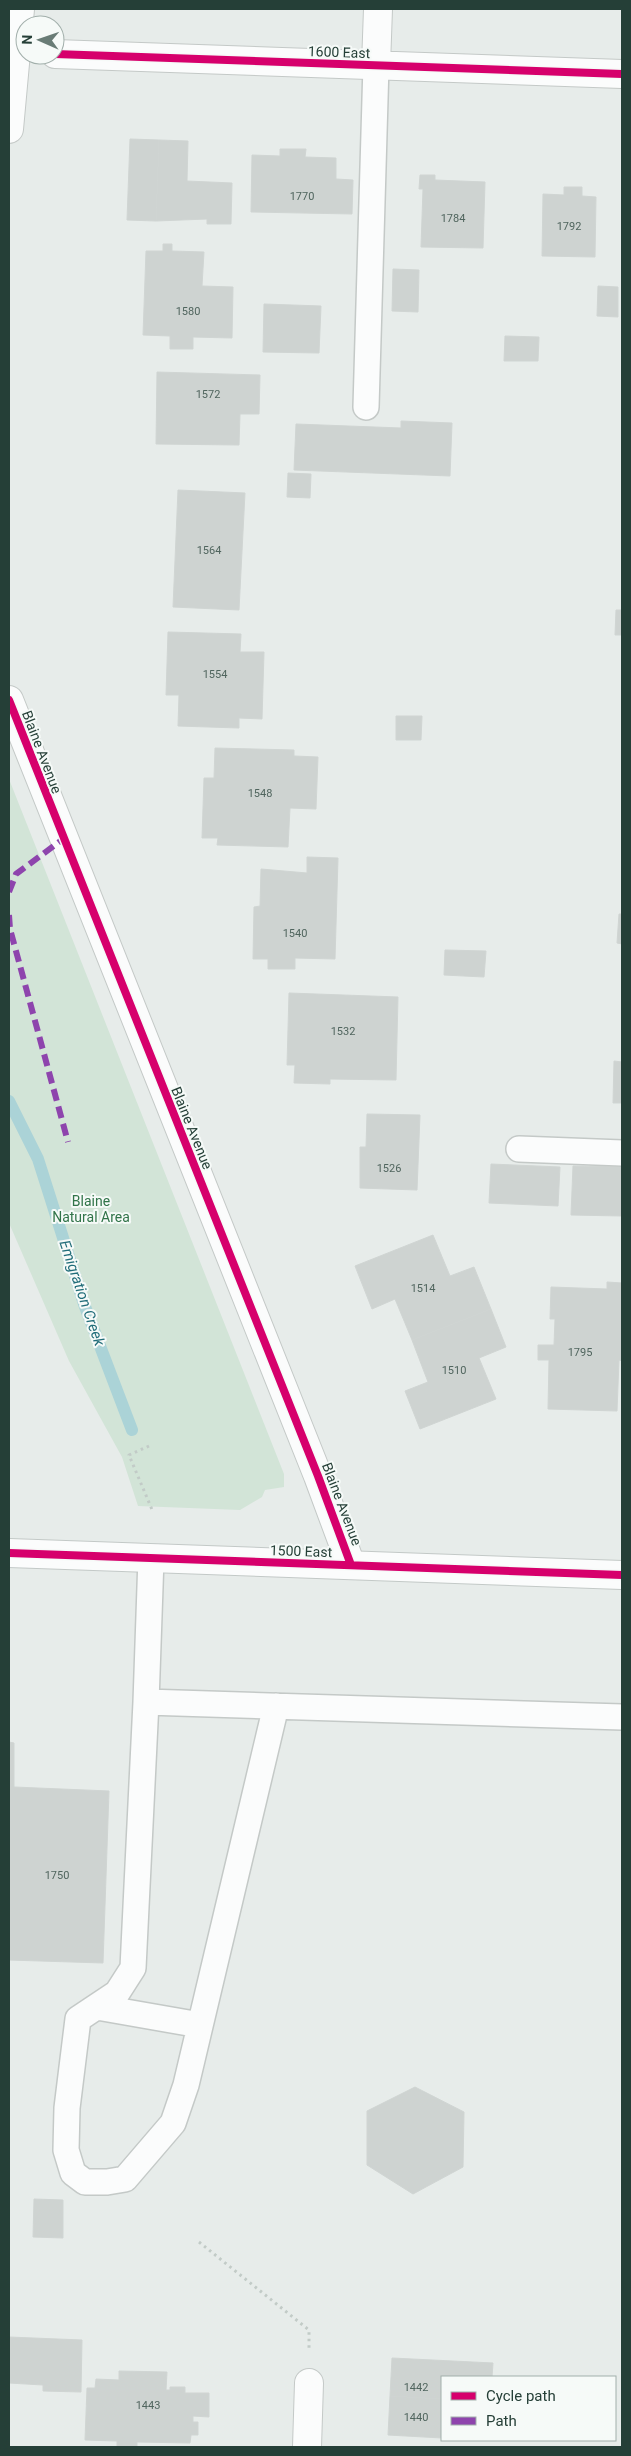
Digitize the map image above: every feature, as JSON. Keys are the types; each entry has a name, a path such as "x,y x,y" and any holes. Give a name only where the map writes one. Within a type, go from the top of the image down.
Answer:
{"street":[{"path":"376,65 378,9"},
{"name":"1600 East","path":"65,54 622,74"},
{"path":"9,129 19,65"},
{"name":"Blaine Avenue","path":"9,700 318,1476 351,1565"},
{"name":"1500 East","path":"9,1553 622,1575"},
{"path":"307,2447 309,2383"}],"lane":[{"path":"366,407 376,65"},
{"path":"519,1149 622,1153"},
{"path":"151,1558 133,1968 117,1993 78,2019 67,2108 66,2150 73,2173 85,2182 107,2182 125,2179 173,2123 186,2085 276,1706"},
{"path":"146,1702 622,1717"},
{"path":"97,2007 200,2026"}],"path":[{"path":"150,1446 129,1455 153,1512"},
{"path":"199,2242 309,2330 309,2383"}],"green space":[{"name":"Blaine Natural Area","path":"9,779 284,1474 284,1487 265,1490 262,1497 240,1510 138,1506 122,1457 69,1361 9,1223"}],"building":[{"path":"130,139 159,140 156,221 127,220"},
{"path":"159,140 188,141 187,181 232,183 231,224 207,224 207,219 156,221"},
{"path":"280,149 306,149 305,157 336,158 336,179 353,180 352,214 251,212 252,155 280,156"},
{"path":"420,175 435,175 435,180 485,182 483,248 421,247 423,189 419,189"},
{"path":"564,187 582,187 582,196 596,197 595,257 542,256 543,194 564,195"},
{"path":"163,244 172,244 172,251 204,252 202,286 233,287 232,338 193,337 193,349 170,349 170,336 143,335 146,251 163,251"},
{"path":"393,269 419,270 418,312 392,311"},
{"path":"598,286 618,287 618,317 597,316"},
{"path":"264,304 321,306 319,353 263,352"},
{"path":"505,336 539,337 538,361 504,361"},
{"path":"157,372 260,375 259,414 240,414 239,445 156,444"},
{"path":"401,421 452,423 450,476 294,470 296,424 401,428"},
{"path":"288,473 311,474 310,498 287,497"},
{"path":"178,490 245,493 239,610 173,607"},
{"path":"616,610 622,610 622,635 615,635"},
{"path":"168,632 241,634 240,652 264,652 262,719 239,718 239,728 178,726 179,695 166,695"},
{"path":"396,716 422,716 421,740 396,740"},
{"path":"215,748 294,750 294,756 318,757 316,809 290,808 288,847 217,845 218,838 202,838 204,778 214,778"},
{"path":"307,857 338,858 335,959 295,958 295,969 268,969 268,959 253,959 254,907 260,906 261,869 307,873"},
{"path":"619,914 622,914 622,944 617,943"},
{"path":"445,950 486,951 484,977 444,975"},
{"path":"289,993 398,997 396,1080 330,1079 330,1084 294,1083 295,1065 287,1065"},
{"path":"614,1061 622,1062 622,1103 613,1103"},
{"path":"367,1114 420,1115 417,1190 360,1188 360,1147 366,1147"},
{"path":"491,1164 560,1167 558,1206 489,1203"},
{"path":"573,1166 622,1167 622,1216 571,1215"},
{"path":"433,1235 450,1276 474,1267 491,1309 412,1340 395,1299 372,1309 355,1266"},
{"path":"607,1282 622,1283 622,1361 619,1360 617,1411 548,1409 549,1360 538,1360 538,1345 554,1345 555,1319 550,1319 551,1287 607,1289"},
{"path":"491,1309 506,1347 479,1358 496,1399 420,1429 405,1391 428,1382 412,1340"},
{"path":"9,1742 14,1743 14,1787 109,1791 103,1963 9,1960"},
{"path":"415,2087 464,2112 463,2167 413,2194 367,2165 367,2111"},
{"path":"34,2199 63,2200 63,2238 33,2237"},
{"path":"9,2337 82,2340 81,2392 43,2391 43,2385 9,2383"},
{"path":"392,2358 493,2363 492,2376 441,2376 441,2399 390,2396"},
{"path":"119,2371 167,2372 166,2390 170,2390 170,2387 185,2387 185,2393 209,2393 209,2417 193,2416 193,2422 198,2422 198,2435 191,2435 190,2443 137,2442 137,2447 117,2447 117,2441 85,2440 87,2388 95,2388 96,2379 119,2380"},
{"path":"390,2396 441,2399 441,2438 388,2435"}],"waterway":[{"name":"Emigration Creek","path":"9,1101 38,1159 84,1304 132,1430"}],"marked path":[{"path":"9,892 16,874 63,839"},
{"path":"9,915 10,929 68,1142"}],"cycle path":[{"path":"65,54 622,74"},
{"path":"9,700 318,1476 351,1565"},
{"path":"9,1553 622,1575"}]}
